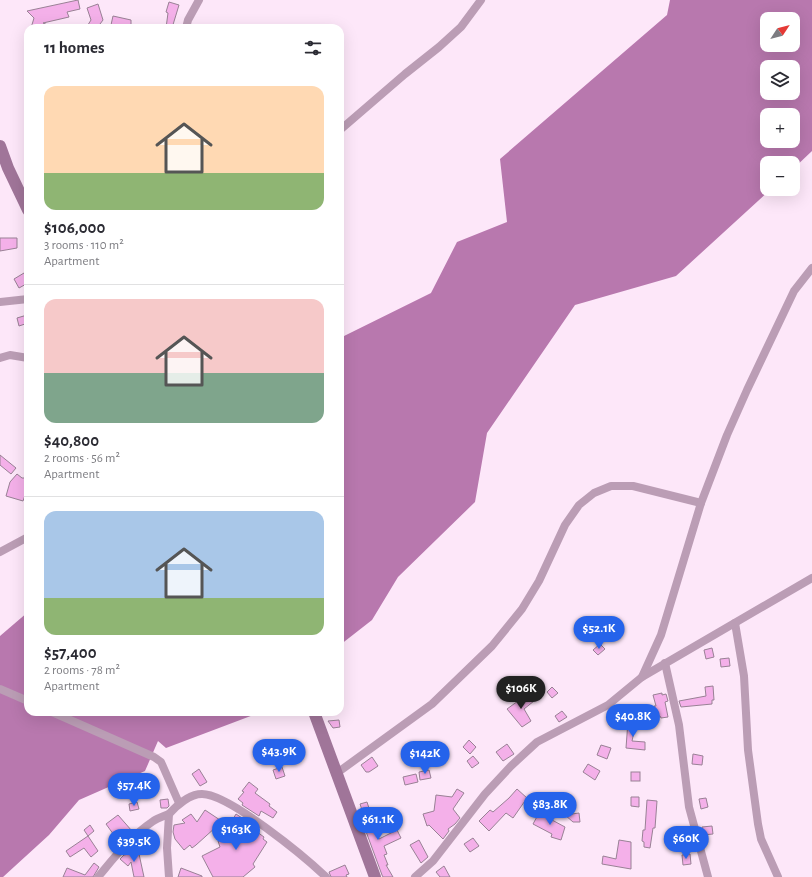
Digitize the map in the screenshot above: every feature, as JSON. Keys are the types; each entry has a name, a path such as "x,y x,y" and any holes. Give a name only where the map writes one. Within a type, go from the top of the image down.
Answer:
{"street":[{"path":"187,24 199,0"},
{"path":"344,127 439,47 460,27 481,0"},
{"path":"0,146 8,168 24,202"},
{"path":"642,677 661,635 701,503 727,435 794,291 812,268"},
{"path":"0,302 24,299"},
{"path":"0,358 10,356 24,358"},
{"path":"337,773 432,704 492,646 522,609 539,581 565,525 579,505 594,493 610,486 633,486 701,503"},
{"path":"0,552 24,539"},
{"path":"415,877 434,861 485,794 511,766 537,742 608,705 642,677 812,578"},
{"path":"735,623 744,676 748,750 758,824 761,839 778,877"},
{"path":"665,663 679,724 689,807 708,877"},
{"path":"0,689 24,699"},
{"path":"61,716 154,757 161,762 179,803"},
{"path":"316,716 375,877"},
{"path":"98,877 138,833 153,821 169,814 179,803 201,794 214,795 224,801 286,843 326,877"},
{"path":"169,814 167,848 169,877"}],"shaded area":[{"path":"670,0 812,0 812,151 800,162 800,156 760,156 760,196 763,196 676,276 575,305 487,433 475,502 398,577 372,620 344,642 344,336 431,293 457,242 507,222 500,159 667,15"},
{"path":"24,615 24,716 250,716 166,748 158,741 145,771 79,800 49,835 3,877 0,877 0,636"}],"building":[{"path":"78,0 80,9 67,12 69,17 43,23 45,24 32,24 34,18 27,11"},
{"path":"169,2 179,5 173,24 167,24 168,13 166,12"},
{"path":"98,4 103,20 100,24 88,24 91,20 87,8"},
{"path":"113,16 131,20 131,24 111,24"},
{"path":"0,238 17,238 17,248 0,251"},
{"path":"24,273 24,285 19,288 14,279"},
{"path":"24,316 24,324 19,326 17,318"},
{"path":"0,455 16,468 11,474 0,465"},
{"path":"17,474 24,478 23,501 6,496 10,482"},
{"path":"607,628 611,636 603,640 599,632"},
{"path":"600,644 605,649 598,655 593,650"},
{"path":"712,648 714,657 706,659 704,650"},
{"path":"729,658 730,666 721,667 720,659"},
{"path":"713,686 714,700 712,700 712,704 681,707 679,701 706,696 705,687"},
{"path":"552,687 558,693 552,698 547,692"},
{"path":"529,693 534,701 524,709 531,721 522,727 507,709"},
{"path":"662,693 662,695 666,694 668,701 665,702 668,717 661,718 660,716 657,716 653,695"},
{"path":"562,711 567,717 559,722 555,716"},
{"path":"611,717 621,720 618,727 609,725"},
{"path":"339,720 340,727 333,728 328,721"},
{"path":"628,721 636,723 632,741 645,742 645,750 626,748"},
{"path":"469,740 476,747 470,754 463,747"},
{"path":"442,744 447,751 430,763 423,754 430,749 432,751"},
{"path":"507,744 514,754 503,761 496,752"},
{"path":"601,745 611,748 607,759 597,755"},
{"path":"693,754 703,756 702,765 692,764"},
{"path":"473,756 479,763 472,768 467,761"},
{"path":"372,757 378,766 369,772 366,772 361,765"},
{"path":"588,764 600,771 595,780 583,772"},
{"path":"282,767 285,776 276,779 273,770"},
{"path":"199,769 207,782 200,786 192,774"},
{"path":"429,770 431,778 420,780 419,772"},
{"path":"631,772 640,772 640,781 631,781"},
{"path":"416,774 418,782 405,785 403,777"},
{"path":"249,782 258,789 255,793 270,804 269,806 277,812 273,818 261,811 259,816 242,805 243,803 238,799 244,792 242,791"},
{"path":"457,789 464,793 453,809 460,818 448,829 449,831 443,839 429,825 427,826 423,814 434,811 436,795 452,797"},
{"path":"517,789 527,798 513,818 506,813 489,831 479,821 490,810 493,812"},
{"path":"558,796 565,802 558,809 552,803"},
{"path":"631,797 639,797 639,807 631,806"},
{"path":"706,798 708,807 701,809 699,799"},
{"path":"168,799 169,806 167,808 161,808 160,800"},
{"path":"647,800 657,801 655,828 653,828 650,848 644,847 644,842 642,841 643,830 645,830"},
{"path":"137,802 139,809 130,811 129,804"},
{"path":"367,802 379,839 397,830 401,838 384,846 387,854 384,855 388,865 386,865 393,877 383,877 364,826 367,825 360,804"},
{"path":"205,810 220,820 216,827 196,845 192,848 190,845 184,850 175,839 173,832 174,825 185,823 182,820 191,814 197,822"},
{"path":"539,813 565,827 561,840 551,837 552,834 533,824"},
{"path":"579,813 580,822 573,822 565,815"},
{"path":"236,814 254,826 253,829 264,837 263,839 267,842 253,864 255,867 243,877 213,877 202,856 220,847 218,841 239,834 229,826"},
{"path":"118,815 132,831 119,842 106,824"},
{"path":"90,825 94,831 88,836 84,830"},
{"path":"712,826 713,834 703,835 702,827"},
{"path":"88,836 98,851 91,857 84,848 70,857 66,851"},
{"path":"473,838 479,846 470,852 464,844"},
{"path":"419,840 428,857 421,863 410,845"},
{"path":"619,840 631,842 631,869 602,864 603,856 616,859"},
{"path":"142,851 139,854 144,877 134,877 131,862 128,866 120,859 124,855"},
{"path":"690,854 691,864 683,865 682,855"},
{"path":"94,863 99,867 93,877 63,877 67,868 85,875"},
{"path":"345,865 349,874 346,875 347,877 331,877 329,872"},
{"path":"444,866 450,877 440,877 436,872"},
{"path":"181,868 202,876 202,877 178,877"}]}
